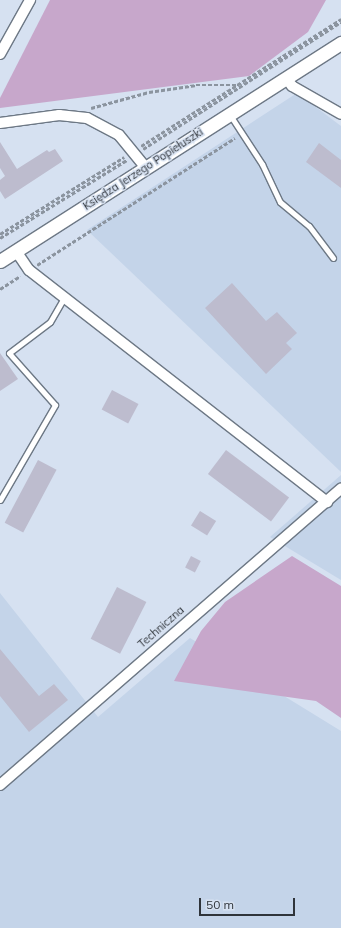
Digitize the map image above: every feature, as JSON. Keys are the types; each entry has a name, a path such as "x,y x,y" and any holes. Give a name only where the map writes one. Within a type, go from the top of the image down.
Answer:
{"street":[{"path":"0,54 30,0"},
{"name":"Księdza Jerzego Popiełuszki","path":"0,261 341,43"},
{"path":"286,78 292,86 341,114"},
{"path":"0,123 53,115 77,116 108,128 135,152 146,168"},
{"path":"16,251 29,270 326,502"},
{"name":"Techniczna","path":"0,785 341,489"}],"lane":[{"path":"230,114 280,202 309,226 333,258"},
{"path":"0,500 55,405 10,354 50,322 64,298"}],"path":[{"path":"86,109 149,92 196,85 240,85 341,19"},
{"path":"0,238 341,22"},
{"path":"240,85 253,99"},
{"path":"0,289 234,140 239,128"},
{"path":"0,234 135,152"}],"shaded area":[{"path":"50,0 326,0 308,32 249,76 0,108 0,98"},
{"path":"297,93 341,126 341,472 87,230"},
{"path":"341,475 341,580 270,537"},
{"path":"292,556 341,586 341,718 316,701 174,681 201,631 225,602"},
{"path":"0,593 98,717 190,638 341,731 341,928 0,928"}],"building":[{"path":"0,142 17,169 47,150 49,152 55,149 63,161 5,199 0,191 0,180 5,176 0,168"},
{"path":"319,143 341,160 341,188 306,162"},
{"path":"232,283 266,321 277,312 297,333 286,343 292,349 266,374 205,308"},
{"path":"0,353 18,379 0,391"},
{"path":"112,390 138,404 128,424 102,409"},
{"path":"226,450 289,498 271,522 208,474"},
{"path":"38,460 57,470 23,533 5,523"},
{"path":"200,511 216,521 207,535 191,525"},
{"path":"191,556 201,561 195,573 185,568"},
{"path":"117,587 146,602 120,654 91,639"},
{"path":"0,649 39,696 54,684 68,700 29,732 0,696"}]}
